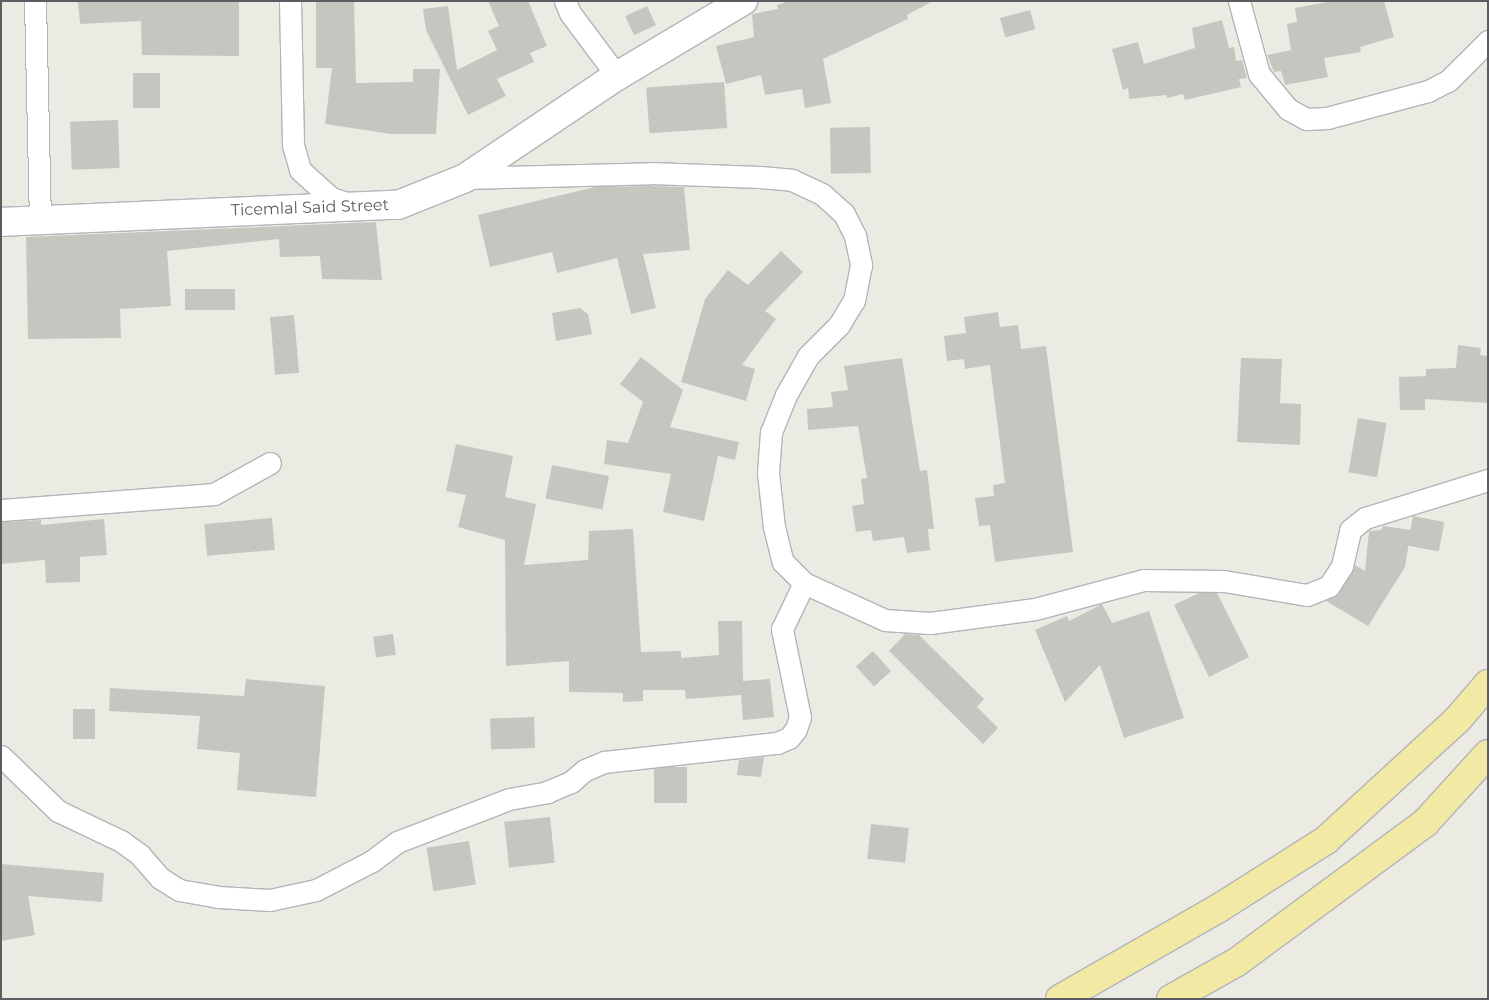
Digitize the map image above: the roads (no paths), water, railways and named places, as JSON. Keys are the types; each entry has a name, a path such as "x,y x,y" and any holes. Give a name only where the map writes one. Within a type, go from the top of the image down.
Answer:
{"highway":[{"path":"1060,999 1219,908 1326,840 1457,720 1488,684"},
{"path":"1171,999 1237,962 1425,823 1488,754"}],"main road":[{"name":"Ticemlal Said Street","path":"1,222 398,205 465,178 617,76 743,1"}],"street":[{"path":"34,1 40,219"},
{"path":"290,1 293,145 300,170 331,198 359,207"},
{"path":"565,1 570,13 617,76"},
{"path":"1239,1 1259,74 1288,110 1306,119 1326,118 1428,91 1448,81 1488,41"},
{"path":"465,178 651,173 792,180 822,194 844,214 855,236 861,265 854,300 840,325 808,356 786,395 771,432 768,473 774,527 783,562 804,583 884,620 930,623 1035,609 1144,580 1224,581 1307,595 1329,586 1342,566 1350,530 1365,518 1488,480"},
{"path":"1,510 214,494 270,463"},
{"path":"1,756 58,811 122,841 140,855 160,878 179,890 218,897 270,900 316,890 372,861 397,842 435,825 509,799 547,792 571,782 585,770 604,762 777,743 789,738 796,729 800,716 782,629 804,583"}]}
